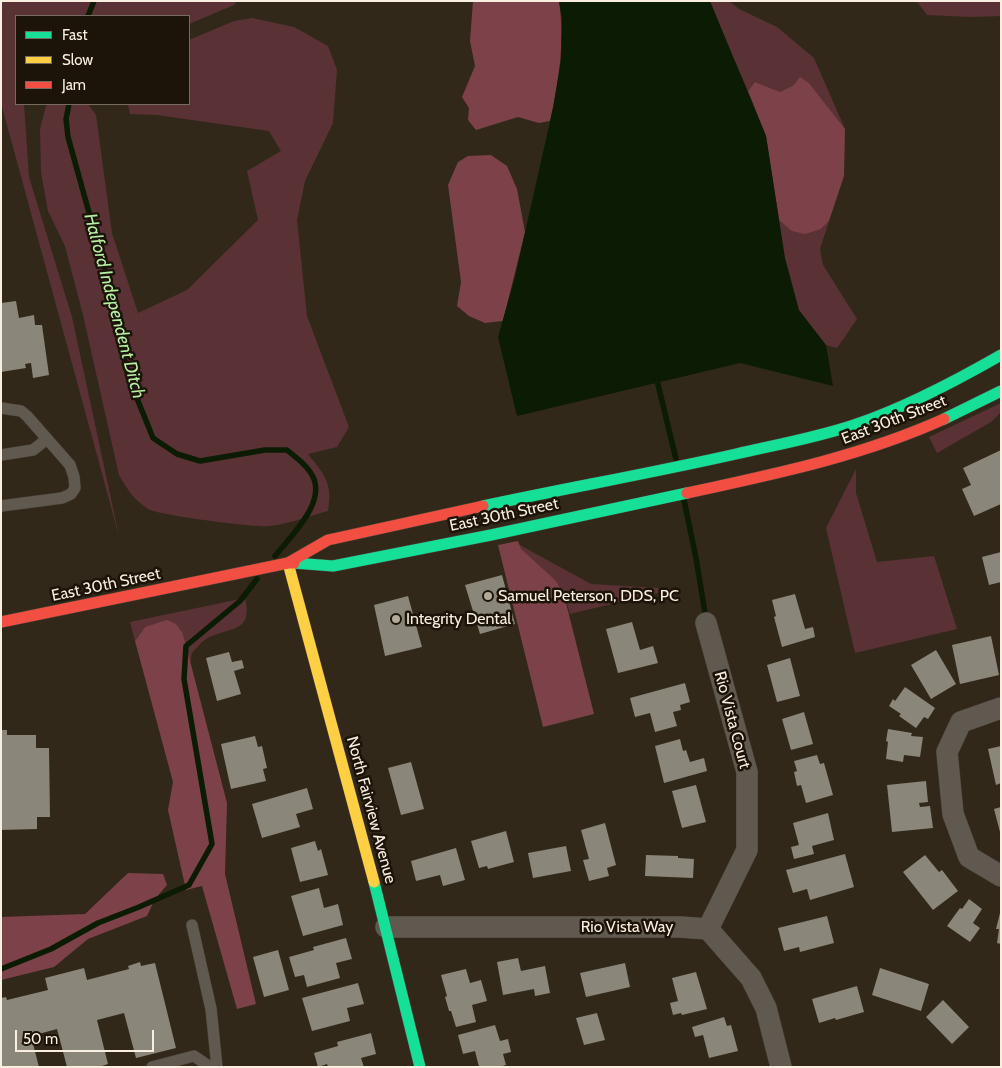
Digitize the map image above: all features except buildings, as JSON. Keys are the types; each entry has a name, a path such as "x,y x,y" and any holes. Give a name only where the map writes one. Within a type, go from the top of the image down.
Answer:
{"main road":[{"path":"288,563 328,540 485,505 659,471 814,437 855,425 906,404 957,380 1000,356"},
{"name":"East 30th Street","path":"1,622 288,563 333,566 491,535 786,472 878,445 946,418 1001,391"},
{"name":"North Fairview Avenue","path":"288,563 386,927 420,1067"}],"street":[{"name":"Rio Vista Court","path":"706,623 747,772 747,850 708,929"},
{"path":"1001,708 962,722 947,752 953,814 969,856 1001,876"},
{"name":"Rio Vista Way","path":"386,927 680,927 708,929"},
{"path":"708,929 751,978 766,1008 782,1067"}],"lane":[{"path":"1,408 21,411 70,465 75,483 75,488 71,494 62,498 1,506"},
{"path":"1,455 33,450 47,439"},
{"path":"192,926 211,1009 217,1067"},
{"path":"152,1067 194,1056 210,1067"}],"shaded area":[{"path":"1,1 237,1 234,5 190,24 190,15 15,15 15,105 24,105 29,177 72,317 119,536 1,103"},
{"path":"473,1 559,1 561,16 560,62 550,121 539,123 518,117 476,130 468,120 469,108 462,97 475,66 470,41"},
{"path":"559,1 710,1 766,136 785,258 799,310 826,345 833,386 740,363 517,416 498,337 515,277 553,108 561,60 562,19"},
{"path":"693,1 729,1 739,9 777,27 814,58 845,129 809,83 800,78 794,85 780,92 755,82 748,91 733,57"},
{"path":"912,1 1001,1 1001,16 927,15 918,3"},
{"path":"252,18 294,27 328,46 337,70 333,123 305,181 297,220 307,316 349,427 337,447 308,454 319,467 326,480 329,493 328,511 291,522 269,526 246,525 156,512 139,502 125,485 119,475 83,315 65,246 48,211 41,172 40,129 46,106 89,105 96,115 112,233 138,313 187,290 258,220 247,171 281,151 269,131 157,115 130,114 128,105 190,105 190,40 234,21"},
{"path":"800,77 809,83 845,129 844,176 829,221 821,229 805,234 792,231 779,220 766,136 748,91 755,82 780,92 794,85"},
{"path":"491,155 507,166 517,189 525,232 503,321 485,323 469,316 457,306 461,282 448,185 458,162 468,156"},
{"path":"771,216 821,229 829,221 820,249 823,265 857,319 837,348 826,345 780,310"},
{"path":"1001,403 1001,412 991,422 937,453 929,437"},
{"path":"856,469 856,493 877,562 934,556 957,629 855,653 826,528"},
{"path":"518,541 521,549 556,581 564,595 594,714 543,727 498,545"},
{"path":"518,544 591,584 674,589 570,614 564,595"},
{"path":"245,598 247,611 245,620 234,629 217,634 200,644 192,653 190,664 183,634 145,627 135,641 130,622"},
{"path":"167,620 176,624 183,634 227,803 225,874 256,1004 237,1009 202,886 186,890 168,810 173,782 135,641 145,627"},
{"path":"128,873 163,874 167,885 155,899 147,916 88,939 54,967 1,980 1,917 85,914"}],"waterway":[{"name":"Halford Independent Ditch","path":"88,15 94,1"},
{"name":"Halford Independent Ditch","path":"69,105 66,119 68,137 108,281 128,376 153,438 177,454 200,461 265,450 287,450 306,467 314,479 316,489 310,510 297,530 275,556"},
{"path":"656,376 676,459"},
{"path":"684,500 706,619"},
{"name":"Halford Independent Ditch","path":"1,969 51,949 98,923 189,885 212,844 184,679 186,646 240,601 257,579"}],"traffic: fast":[{"path":"483,506 704,461 839,430 911,402 947,385 1001,355"},
{"path":"944,419 1001,391"},
{"path":"294,563 333,566 491,535 687,493"},
{"path":"374,882 420,1067"}],"traffic: slow":[{"path":"288,563 374,882"}],"traffic: jam":[{"path":"687,493 850,454 944,419"},
{"path":"288,563 328,540 483,506"},
{"path":"1,622 294,563"}],"place":[{"name":"Samuel Peterson, DDS, PC","path":"488,596"},
{"name":"Integrity Dental","path":"396,619"}]}
